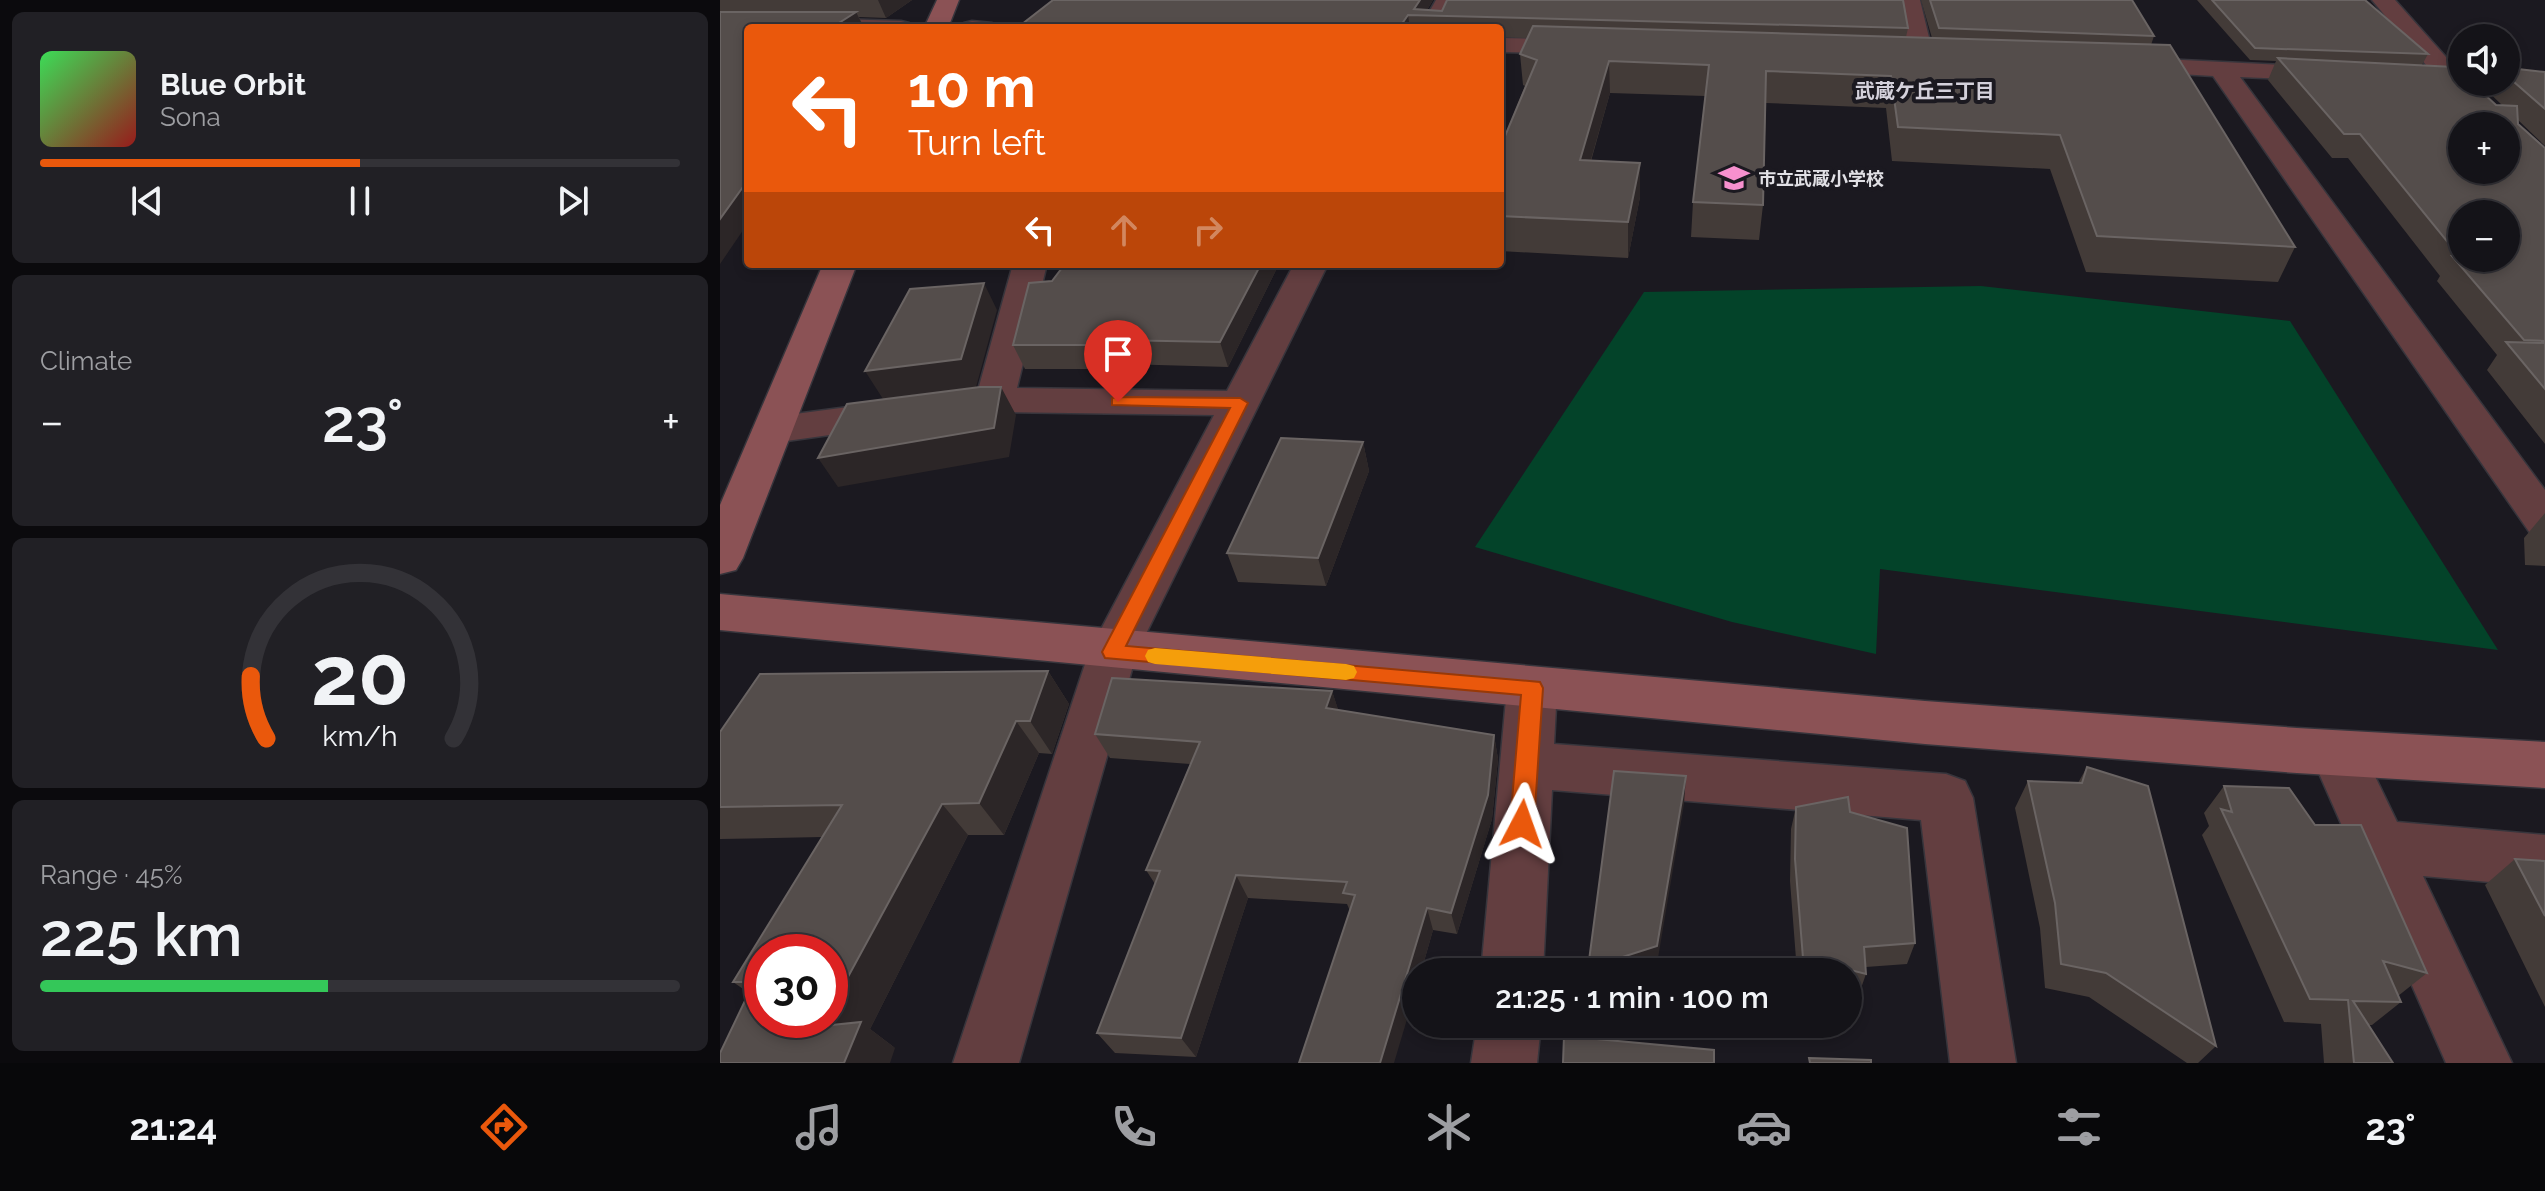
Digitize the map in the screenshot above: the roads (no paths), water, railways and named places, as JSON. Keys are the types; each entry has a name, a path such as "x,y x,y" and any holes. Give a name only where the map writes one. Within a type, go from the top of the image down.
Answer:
{"street":[{"path":"938,24 948,0"},
{"path":"1434,24 1447,0"},
{"path":"1909,0 1922,58"},
{"path":"2383,0 2448,70"},
{"path":"720,22 780,24"},
{"path":"1504,45 1609,48"},
{"path":"1890,57 1953,59"},
{"path":"2094,64 2355,74"},
{"path":"2220,68 2545,522"},
{"path":"2415,76 2448,78"},
{"path":"2472,96 2488,112"},
{"path":"720,558 838,268"},
{"path":"995,400 1029,268"},
{"path":"986,1063 1113,652 1309,268"},
{"path":"772,430 995,400 1240,403"},
{"path":"720,612 1113,652 1532,688 2338,755 2545,765"},
{"path":"1513,958 1532,688"},
{"path":"2338,755 2479,1063"},
{"path":"1526,765 1946,798 1983,1063"},
{"path":"2379,846 2545,861"},
{"path":"1504,1063 1507,1038"}],"place":[{"name":"市立武蔵小学校","path":"1734,178"}],"district":[{"name":"武蔵ケ丘三丁目","path":"1925,91"}]}
